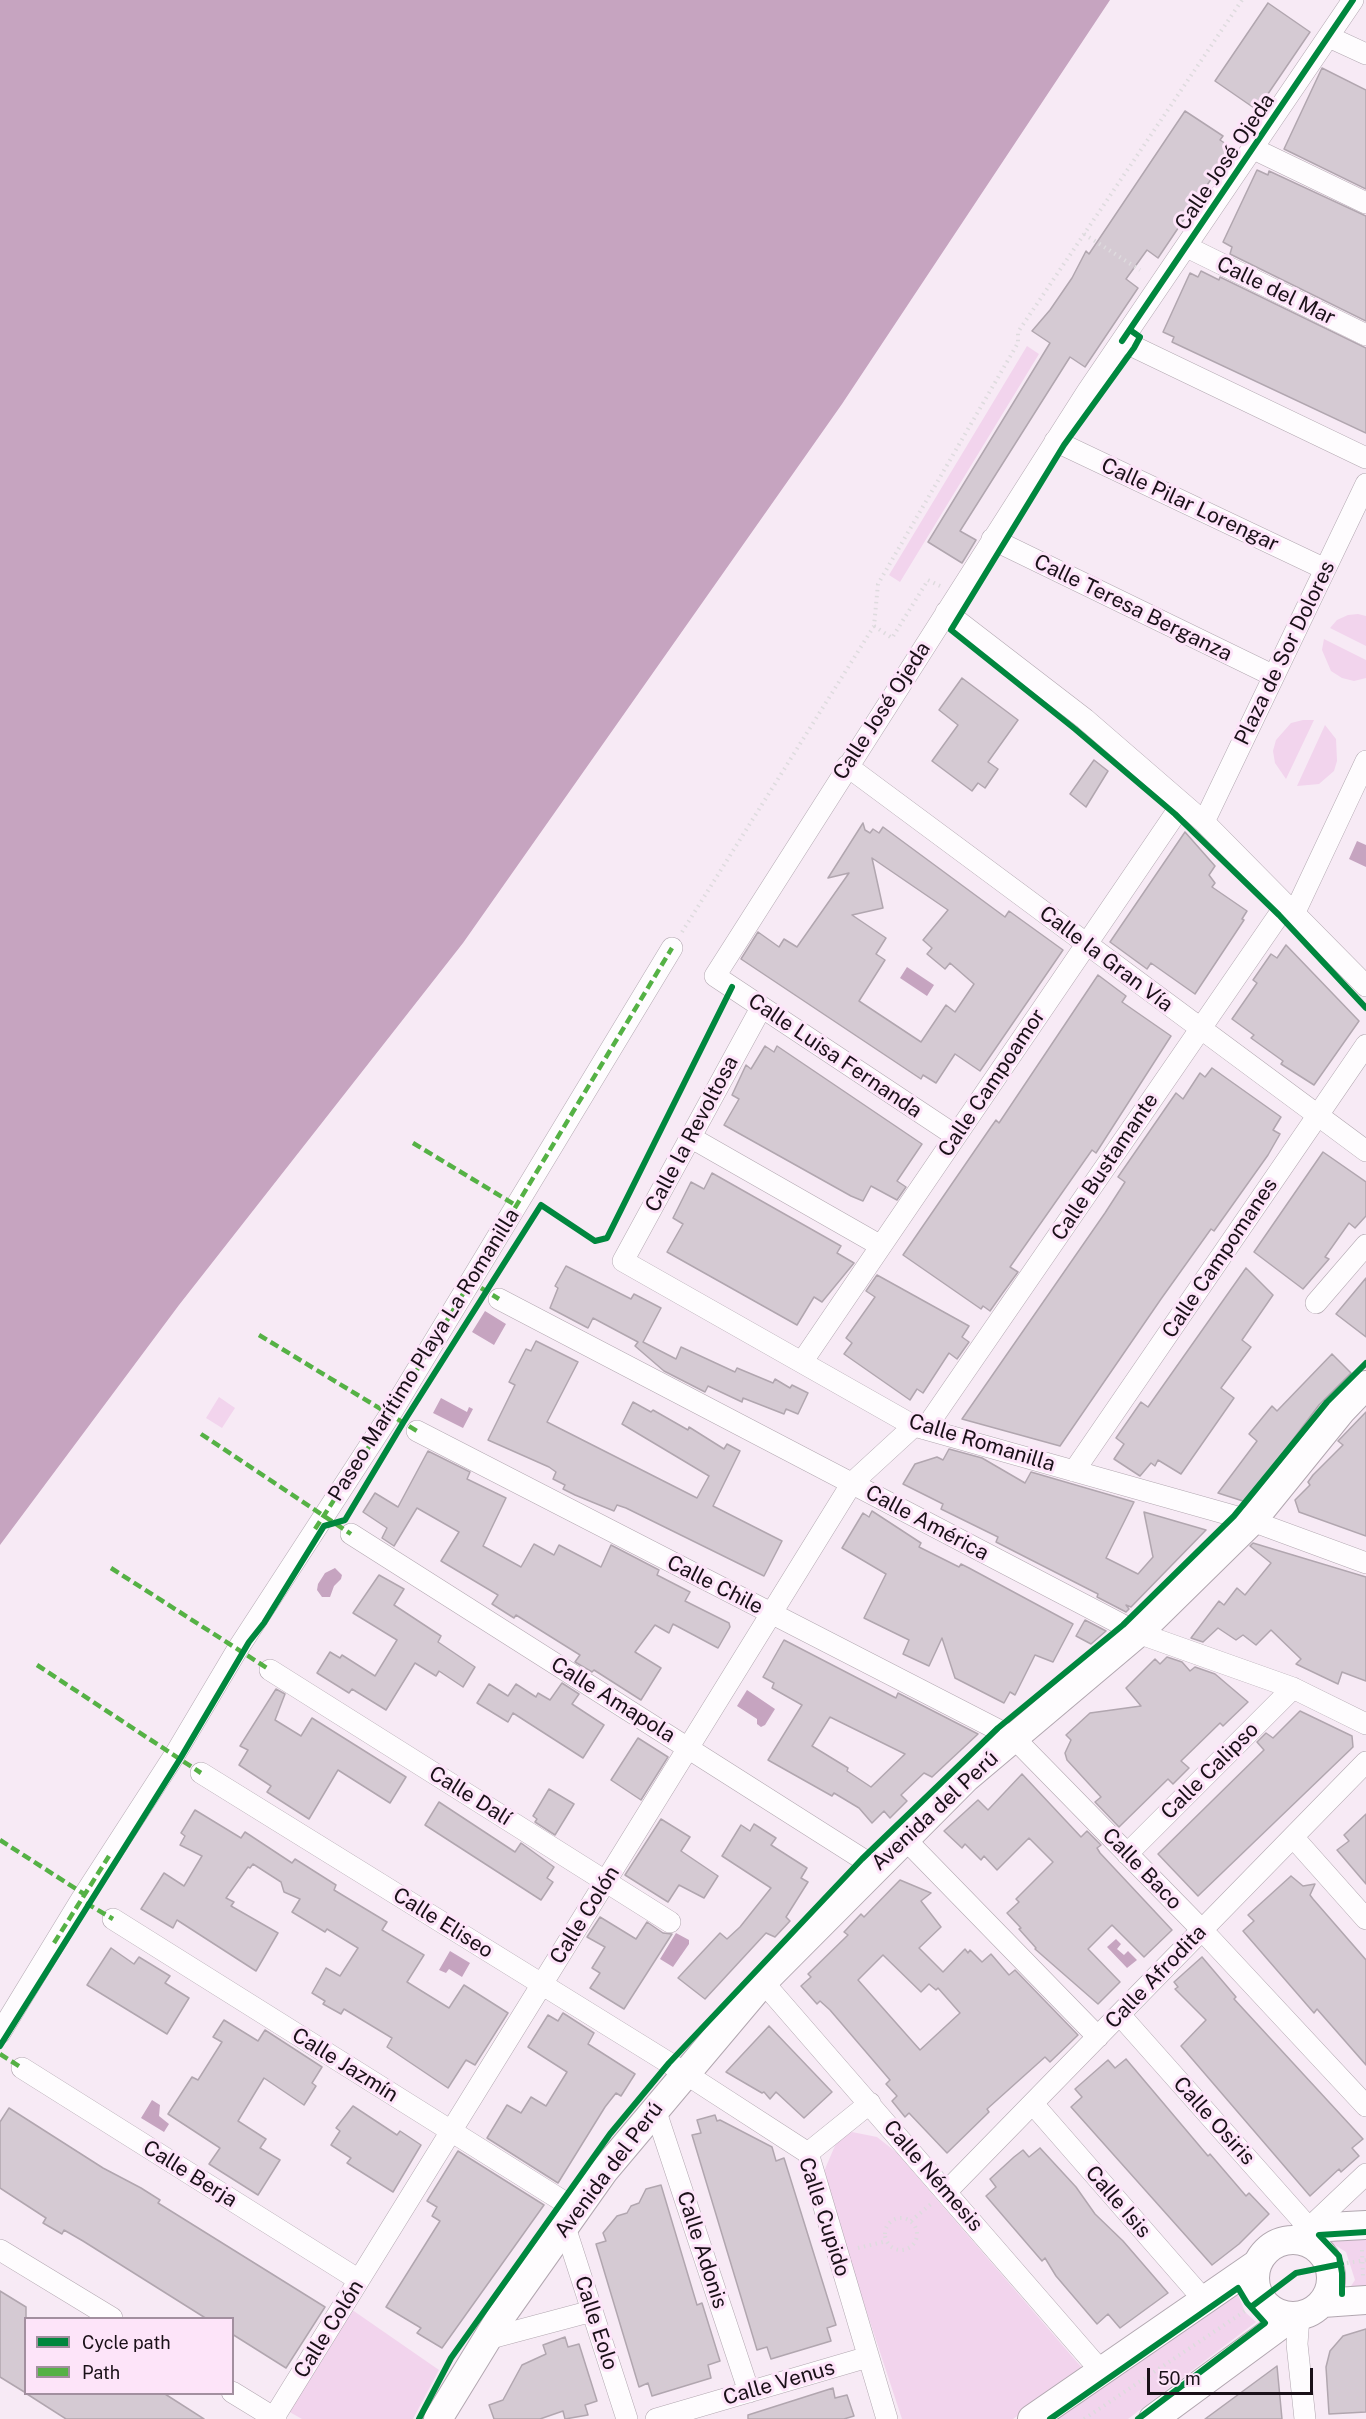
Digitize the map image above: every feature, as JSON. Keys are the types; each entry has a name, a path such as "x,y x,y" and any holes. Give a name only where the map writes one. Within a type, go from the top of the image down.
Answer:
{"street":[{"name":"Calle José Ojeda","path":"715,976 1056,441 1353,0"},
{"path":"1329,37 1366,54"},
{"path":"1254,149 1366,203"},
{"name":"Calle del Mar","path":"1187,247 1366,335"},
{"path":"1122,341 1366,458"},
{"name":"Calle Pilar Lorengar","path":"1056,441 1325,568"},
{"name":"Plaza de Sor Dolores","path":"1204,822 1366,484"},
{"name":"Calle Teresa Berganza","path":"992,539 1274,676"},
{"path":"952,603 1204,822 1366,986"},
{"path":"1290,910 1366,761"},
{"name":"Calle la Gran Vía","path":"847,766 1366,1152"},
{"name":"Calle Campoamor","path":"802,1362 1182,804"},
{"name":"Calle Bustamante","path":"920,1427 1199,1028 1290,910"},
{"name":"Paseo Marítimo Playa La Romanilla","path":"0,2032 81,1900 174,1756 237,1650 391,1413 672,948"},
{"name":"Calle Luisa Fernanda","path":"715,976 956,1136"},
{"name":"Calle la Revoltosa","path":"623,1261 761,1008"},
{"name":"Calle Campomanes","path":"1074,1470 1366,1045"},
{"path":"690,1137 881,1246"},
{"path":"1316,1303 1366,1245"},
{"name":"Calle Romanilla","path":"623,1261 920,1427 1252,1521 1366,1563"},
{"name":"Calle América","path":"499,1299 1138,1633 1293,1688 1366,1724"},
{"name":"Avenida del Perú","path":"438,2419 487,2339 571,2218 655,2109 763,1982 966,1778 1138,1633 1252,1521 1342,1410 1366,1385"},
{"name":"Calle Colón","path":"274,2418 852,1483 920,1427"},
{"name":"Calle Chile","path":"417,1431 1014,1738"},
{"name":"Calle Amapola","path":"351,1534 875,1867"},
{"name":"Calle Dalí","path":"270,1670 670,1922"},
{"name":"Calle Calipso","path":"1127,1854 1293,1688"},
{"name":"Calle Baco","path":"1014,1738 1202,1930 1366,2106"},
{"name":"Calle Afrodita","path":"946,2192 1366,1762"},
{"name":"Calle Eliseo","path":"201,1773 685,2073"},
{"path":"1293,1837 1366,1919"},
{"path":"904,1838 1098,2037"},
{"name":"Calle Jazmín","path":"113,1919 451,2131 571,2218"},
{"name":"Calle Némesis","path":"763,1982 1101,2371"},
{"name":"Calle Osiris","path":"1120,2014 1299,2234"},
{"name":"Calle Berja","path":"22,2068 359,2280"},
{"name":"Calle Cupido","path":"685,2073 808,2153 887,2419"},
{"path":"808,2153 870,2103"},
{"name":"Calle Isis","path":"1033,2104 1193,2308"},
{"name":"Calle Adonis","path":"655,2109 749,2392"},
{"path":"1299,2234 1366,2174"},
{"name":"Calle Eolo","path":"571,2218 592,2311 627,2419"},
{"path":"1032,2419 1258,2262 1265,2252 1277,2244 1299,2234 1363,2225"},
{"path":"1153,2419 1330,2287 1329,2266 1322,2253 1302,2241 1299,2234"},
{"path":"0,2250 109,2317"},
{"path":"1258,2262 1255,2275 1257,2291 1264,2303 1299,2312 1366,2300"},
{"path":"487,2339 592,2311"},
{"path":"1299,2312 1297,2344 1305,2419"},
{"name":"Calle Venus","path":"656,2419 868,2357"},
{"path":"234,2393 274,2418"}],"path":[{"path":"672,948 874,626 878,584 1018,343 1018,332 1242,0"},
{"path":"1084,234 1140,270"},
{"path":"874,626 892,638 928,580 952,603"},
{"path":"906,2218 914,2223 917,2234 910,2247 894,2248 887,2241 885,2231 891,2220 906,2218"},
{"path":"1363,2225 1366,2300"},
{"path":"837,2253 887,2241"},
{"path":"1339,2256 1342,2273"},
{"path":"1341,2264 1364,2260"},
{"path":"1084,2419 1202,2341 1249,2305 1265,2323 1299,2312"},
{"path":"1193,2308 1202,2341 1223,2367"}],"shaded area":[{"path":"0,0 1110,0 842,404 463,943 179,1305 0,1545"},
{"path":"1027,346 1039,354 900,582 889,575"},
{"path":"1358,614 1366,616 1366,646 1330,628 1337,620"},
{"path":"1324,639 1366,660 1366,678 1354,681 1342,678 1331,671 1322,650"},
{"path":"1314,720 1286,779 1275,763 1273,751 1276,740 1291,723"},
{"path":"1325,725 1336,739 1337,761 1334,771 1319,784 1297,786"},
{"path":"1357,841 1366,845 1366,867 1349,859"},
{"path":"907,967 934,985 927,996 900,978"},
{"path":"485,1311 506,1324 494,1345 472,1332"},
{"path":"219,1397 235,1408 222,1428 206,1418"},
{"path":"441,1398 467,1412 469,1407 473,1409 463,1428 433,1413"},
{"path":"335,1568 342,1575 341,1579 334,1586 330,1597 322,1597 317,1590 318,1584 325,1573"},
{"path":"747,1690 775,1709 765,1725 761,1727 757,1724 757,1719 737,1706"},
{"path":"676,1933 689,1940 689,1944 673,1967 660,1959"},
{"path":"1116,1939 1121,1944 1117,1949 1124,1955 1128,1951 1137,1960 1127,1968 1107,1947"},
{"path":"450,1951 470,1963 462,1977 449,1969 446,1973 439,1970"},
{"path":"152,2100 160,2105 159,2116 169,2124 164,2132 141,2118"},
{"path":"852,2132 877,2137 896,2152 1083,2369 1013,2419 902,2419 822,2176 837,2141"},
{"path":"1366,2236 1366,2291 1347,2292 1355,2280 1346,2252 1325,2239"},
{"path":"1237,2292 1245,2312 1256,2322 1128,2419 1057,2419"},
{"path":"348,2307 439,2370 413,2419 302,2419 286,2410"}],"building":[{"path":"1268,3 1310,32 1257,110 1215,81"},
{"path":"1322,68 1366,90 1366,189 1284,149"},
{"path":"1185,111 1223,136 1220,140 1232,148 1158,258 1147,250 1126,279 1138,288 1085,367 1070,357 960,531 976,540 962,563 928,542 1050,343 1032,331 1072,278 1086,251 1089,254"},
{"path":"1257,170 1268,175 1269,171 1366,216 1366,321 1230,254 1232,247 1223,242"},
{"path":"1201,271 1219,280 1220,277 1366,348 1366,433 1172,342 1174,337 1163,332 1190,273 1198,277"},
{"path":"962,678 1018,720 988,762 998,769 985,788 978,783 972,791 932,761 958,725 939,710"},
{"path":"1094,760 1108,771 1086,807 1070,794"},
{"path":"863,823 865,830 870,833 873,829 879,833 883,827 1005,917 1009,911 1063,950 980,1071 955,1054 936,1083 923,1075 921,1079 741,959 758,932 779,947 784,939 797,947 849,873 828,878","holes":["872,858 948,910 923,940 932,948 927,954 945,969 950,963 974,984 955,1012 946,1005 921,1042 859,1001 885,960 876,954 886,938 852,915 883,908"]},
{"path":"1185,832 1215,866 1209,875 1215,883 1212,887 1247,911 1242,919 1244,920 1195,994 1151,963 1147,969 1110,942"},
{"path":"1286,945 1359,1021 1314,1085 1281,1064 1283,1061 1251,1038 1254,1035 1232,1019 1257,983 1253,980 1271,954 1277,958"},
{"path":"1098,975 1126,996 1122,1002 1171,1036 1096,1153 1092,1150 1010,1267 1018,1272 990,1311 983,1306 981,1309 903,1255 996,1120 999,1123"},
{"path":"765,1046 774,1052 777,1046 922,1144 897,1181 906,1187 897,1200 871,1186 863,1201 851,1196 724,1125 739,1099 732,1095 746,1065 751,1069"},
{"path":"1212,1068 1281,1117 1273,1130 1280,1134 1268,1155 1214,1231 1211,1229 1060,1446 962,1419 1105,1213 1125,1182 1118,1177 1176,1093 1183,1099 1200,1073 1205,1077"},
{"path":"1323,1152 1366,1182 1366,1216 1355,1228 1349,1223 1325,1257 1329,1259 1303,1289 1254,1252"},
{"path":"712,1173 841,1246 837,1253 854,1263 822,1302 814,1297 797,1325 667,1252 683,1224 673,1218 691,1182 704,1189"},
{"path":"566,1266 631,1299 634,1294 661,1308 643,1342 676,1359 681,1347 735,1372 737,1368 773,1383 775,1379 790,1388 792,1385 808,1393 798,1414 786,1409 784,1414 743,1398 742,1402 708,1386 705,1392 664,1371 635,1346 638,1342 593,1318 588,1328 550,1308 558,1288 555,1286"},
{"path":"1246,1268 1273,1295 1242,1340 1251,1347 1221,1388 1234,1398 1181,1474 1158,1460 1155,1466 1151,1463 1140,1476 1114,1459 1124,1444 1116,1438 1141,1402 1148,1407"},
{"path":"877,1275 969,1326 962,1337 969,1342 957,1359 949,1353 923,1393 917,1389 910,1400 844,1354 852,1343 846,1338 875,1297 866,1291"},
{"path":"1366,1278 1366,1337 1336,1314"},
{"path":"536,1341 578,1362 547,1422 697,1498 709,1476 622,1424 633,1402 651,1412 653,1410 688,1430 689,1427 724,1449 727,1444 740,1451 713,1506 782,1541 764,1576 626,1508 617,1505 614,1511 575,1495 563,1489 565,1485 553,1479 556,1472 549,1467 488,1440 515,1385 509,1382 526,1349 531,1351"},
{"path":"1332,1354 1351,1373 1319,1405 1246,1502 1218,1493 1257,1441 1249,1434 1272,1406 1277,1411"},
{"path":"1366,1412 1366,1536 1299,1512 1295,1500 1310,1485 1308,1482 1313,1475 1343,1445 1338,1441"},
{"path":"949,1449 982,1458 1025,1483 1031,1472 1134,1502 1106,1558 1138,1574 1153,1557 1144,1512 1206,1530 1131,1607 1126,1605 1129,1609 1126,1612 1097,1597 1098,1594 996,1542 998,1537 941,1509 943,1504 903,1484 915,1464 937,1457 943,1460"},
{"path":"428,1451 470,1472 467,1479 506,1498 483,1546 521,1567 534,1544 554,1555 559,1545 601,1567 611,1545 659,1570 657,1575 690,1592 685,1601 729,1623 730,1627 718,1648 673,1624 669,1633 655,1625 635,1652 661,1668 641,1700 594,1670 592,1672 575,1662 580,1655 516,1615 514,1618 492,1604 498,1595 441,1561 459,1532 417,1508 394,1546 382,1538 387,1528 363,1512 375,1493 398,1507"},
{"path":"872,1511 921,1543 919,1547 959,1567 961,1564 969,1568 1073,1624 1053,1662 1035,1655 1015,1695 1010,1692 1004,1703 955,1678 942,1638 929,1666 903,1654 909,1640 864,1618 886,1574 842,1548 863,1513 869,1517"},
{"path":"1253,1543 1366,1577 1366,1681 1342,1672 1338,1684 1296,1664 1301,1659 1271,1630 1256,1645 1243,1635 1236,1640 1218,1628 1203,1642 1191,1638 1219,1601 1224,1605 1237,1588 1245,1595 1271,1563 1250,1546"},
{"path":"379,1575 404,1589 394,1605 441,1636 438,1642 475,1667 463,1687 439,1671 436,1676 415,1663 386,1710 352,1689 349,1693 317,1673 330,1652 340,1658 342,1655 375,1676 397,1640 353,1613"},
{"path":"1085,1620 1106,1631 1091,1644 1076,1636"},
{"path":"784,1640 896,1698 898,1693 978,1734 932,1777 924,1773 901,1795 907,1801 890,1818 884,1811 872,1823 859,1808 834,1793 832,1796 768,1760 802,1705 772,1688 774,1683 763,1677","holes":["830,1717 905,1754 871,1787 847,1771 848,1768 812,1746"]},
{"path":"1167,1657 1182,1662 1190,1671 1195,1667 1215,1674 1248,1702 1223,1726 1220,1723 1181,1761 1189,1768 1173,1784 1168,1779 1119,1827 1095,1802 1101,1797 1067,1760 1065,1753 1071,1740 1066,1735 1090,1713 1141,1706 1126,1688 1155,1659 1160,1664"},
{"path":"562,1683 579,1694 572,1704 604,1725 583,1758 513,1713 508,1722 477,1703 489,1684 508,1696 516,1684 536,1697 538,1693 550,1700"},
{"path":"276,1689 285,1694 275,1720 301,1736 312,1718 406,1777 390,1803 338,1770 309,1819 267,1792 271,1786 239,1765 248,1750 240,1746"},
{"path":"1300,1711 1352,1736 1353,1747 1198,1896 1158,1854 1264,1750 1257,1742 1266,1733 1273,1738"},
{"path":"638,1738 668,1757 641,1800 611,1780"},
{"path":"1022,1774 1081,1837 1087,1831 1101,1845 1097,1848 1100,1853 1172,1930 1144,1957 1112,1925 1088,1949 1120,1982 1098,2004 1035,1949 1019,1929 1021,1928 1007,1913 1019,1902 1016,1899 1053,1862 1029,1838 997,1870 984,1856 981,1860 965,1844 962,1848 944,1831 978,1800 988,1810"},
{"path":"549,1789 574,1804 555,1835 535,1822 537,1819 533,1816"},
{"path":"439,1802 515,1852 521,1843 554,1867 547,1878 553,1882 541,1900 425,1825"},
{"path":"195,1810 241,1838 245,1832 292,1863 295,1859 336,1885 334,1890 387,1922 382,1930 424,1955 407,1982 449,2008 464,1985 508,2013 475,2065 466,2060 448,2088 387,2047 392,2038 344,2009 341,2014 323,2004 325,2001 312,1993 326,1968 340,1976 358,1948 327,1929 325,1932 292,1912 300,1899 284,1892 281,1882 253,1864 250,1868 248,1867 226,1898 234,1902 231,1906 278,1933 256,1971 177,1920 173,1928 141,1909 164,1873 184,1886 202,1856 180,1845 185,1836 181,1833"},
{"path":"1366,1814 1366,1884 1337,1850 1349,1841 1344,1835"},
{"path":"661,1819 690,1837 681,1851 718,1876 704,1898 679,1885 668,1902 625,1875"},
{"path":"754,1824 776,1838 771,1845 807,1868 801,1878 808,1882 786,1917 790,1921 775,1937 766,1933 705,1999 678,1978 720,1933 727,1939 740,1927 771,1888 722,1856 741,1825 750,1831"},
{"path":"1291,1876 1303,1886 1315,1884 1310,1895 1366,1960 1366,2065 1317,2009 1314,2013 1243,1931 1254,1921 1248,1915"},
{"path":"900,1880 931,1893 921,1901 941,1927 919,1948 943,1972 965,1949 968,1953 970,1950 982,1962 991,1954 1009,1975 1015,1970 1078,2035 1050,2062 1045,2057 987,2109 989,2112 947,2153 909,2113 905,2117 892,2101 897,2096 886,2084 890,2080 830,2010 820,2001 817,2004 801,1986 811,1977 808,1974 848,1935 844,1932 861,1914 864,1917","holes":["883,1955 921,1992 929,1984 936,1990 938,1988 960,2013 920,2050 858,1980"]},
{"path":"600,1917 636,1939 647,1922 663,1933 672,1934 624,2009 590,1988 600,1973 592,1968 605,1947 587,1937"},
{"path":"111,1948 134,1964 139,1957 170,1976 165,1983 189,1998 167,2034 87,1985"},
{"path":"1202,1957 1236,1997 1234,1999 1363,2139 1352,2148 1359,2156 1341,2172 1339,2169 1310,2196 1181,2046 1206,2020 1175,1989 1178,1987 1174,1982"},
{"path":"563,2013 594,2033 588,2044 635,2074 621,2096 616,2093 605,2107 558,2183 487,2138 507,2105 521,2113 531,2097 546,2106 567,2072 528,2047 548,2015 558,2021"},
{"path":"224,2020 258,2041 265,2030 322,2067 312,2083 316,2086 304,2105 264,2078 238,2121 266,2139 260,2148 280,2160 258,2195 209,2164 220,2148 168,2114 192,2077 198,2080 222,2042 213,2037"},
{"path":"769,2026 832,2092 804,2118 776,2092 770,2099 764,2092 762,2093 726,2072"},
{"path":"1126,2059 1208,2156 1210,2154 1246,2196 1249,2193 1269,2214 1239,2244 1212,2265 1071,2107 1082,2097 1075,2089 1108,2060 1115,2068"},
{"path":"353,2106 397,2135 400,2131 421,2145 393,2192 347,2163 351,2158 331,2145 340,2131 336,2128"},
{"path":"9,2108 103,2168 141,2188 160,2200 158,2203 325,2307 286,2368 234,2335 234,2317 204,2317 83,2241 64,2230 62,2234 43,2223 46,2218 0,2188 0,2122"},
{"path":"715,2115 717,2121 720,2120 772,2147 776,2161 784,2158 836,2325 827,2328 831,2341 771,2359 767,2347 757,2350 692,2135 701,2133 697,2120"},
{"path":"1040,2148 1076,2187 1095,2214 1123,2241 1168,2293 1120,2328 1108,2314 1097,2324 1056,2276 1045,2258 1042,2261 986,2196 996,2187 990,2179 1014,2157 1023,2150 1029,2157"},
{"path":"458,2151 544,2205 442,2348 417,2333 421,2328 386,2307 440,2221 432,2216 437,2207 427,2201"},
{"path":"661,2185 697,2305 702,2303 720,2361 708,2365 711,2378 652,2396 648,2383 639,2387 596,2244 606,2241 603,2233 617,2216 627,2213 631,2206 639,2203 646,2189"},
{"path":"0,2291 26,2307 24,2392 0,2377"},
{"path":"1366,2329 1366,2412 1329,2414 1326,2367 1330,2351 1343,2336"},
{"path":"565,2337 568,2347 579,2344 597,2401 585,2405 588,2415 565,2419 563,2411 540,2419 494,2419 489,2405 503,2400 522,2365 546,2354 543,2345"},
{"path":"1277,2366 1282,2419 1205,2419"},
{"path":"833,2388 835,2398 847,2395 854,2416 844,2419 748,2419 748,2415"},
{"path":"29,2395 167,2395 204,2419 66,2419"}],"marked path":[{"path":"315,1529 391,1413 672,948"},
{"path":"413,1143 517,1206"},
{"path":"481,1288 499,1299"},
{"path":"259,1335 417,1431"},
{"path":"201,1434 351,1534"},
{"path":"111,1568 270,1670"},
{"path":"37,1665 201,1773"},
{"path":"0,1840 84,1894"},
{"path":"54,1943 109,1856"},
{"path":"86,1903 113,1919"},
{"path":"0,2054 22,2068"}],"cycle path":[{"path":"1122,341 1353,0"},
{"path":"1130,330 1140,337 1134,348 1064,445 951,630 1075,729 1175,814 1279,915 1366,1008"},
{"path":"0,2046 180,1759 249,1642 264,1623 324,1526 345,1520 403,1423 541,1205 595,1241 607,1238 732,987"},
{"path":"419,2419 451,2358 610,2134 669,2063 862,1859 998,1728 1123,1625 1234,1516 1327,1402 1366,1363"},
{"path":"1342,2294 1339,2256 1319,2235 1366,2232"},
{"path":"1251,2307 1296,2273 1341,2264"},
{"path":"1050,2419 1238,2288 1247,2303 1265,2323 1138,2419"}]}
